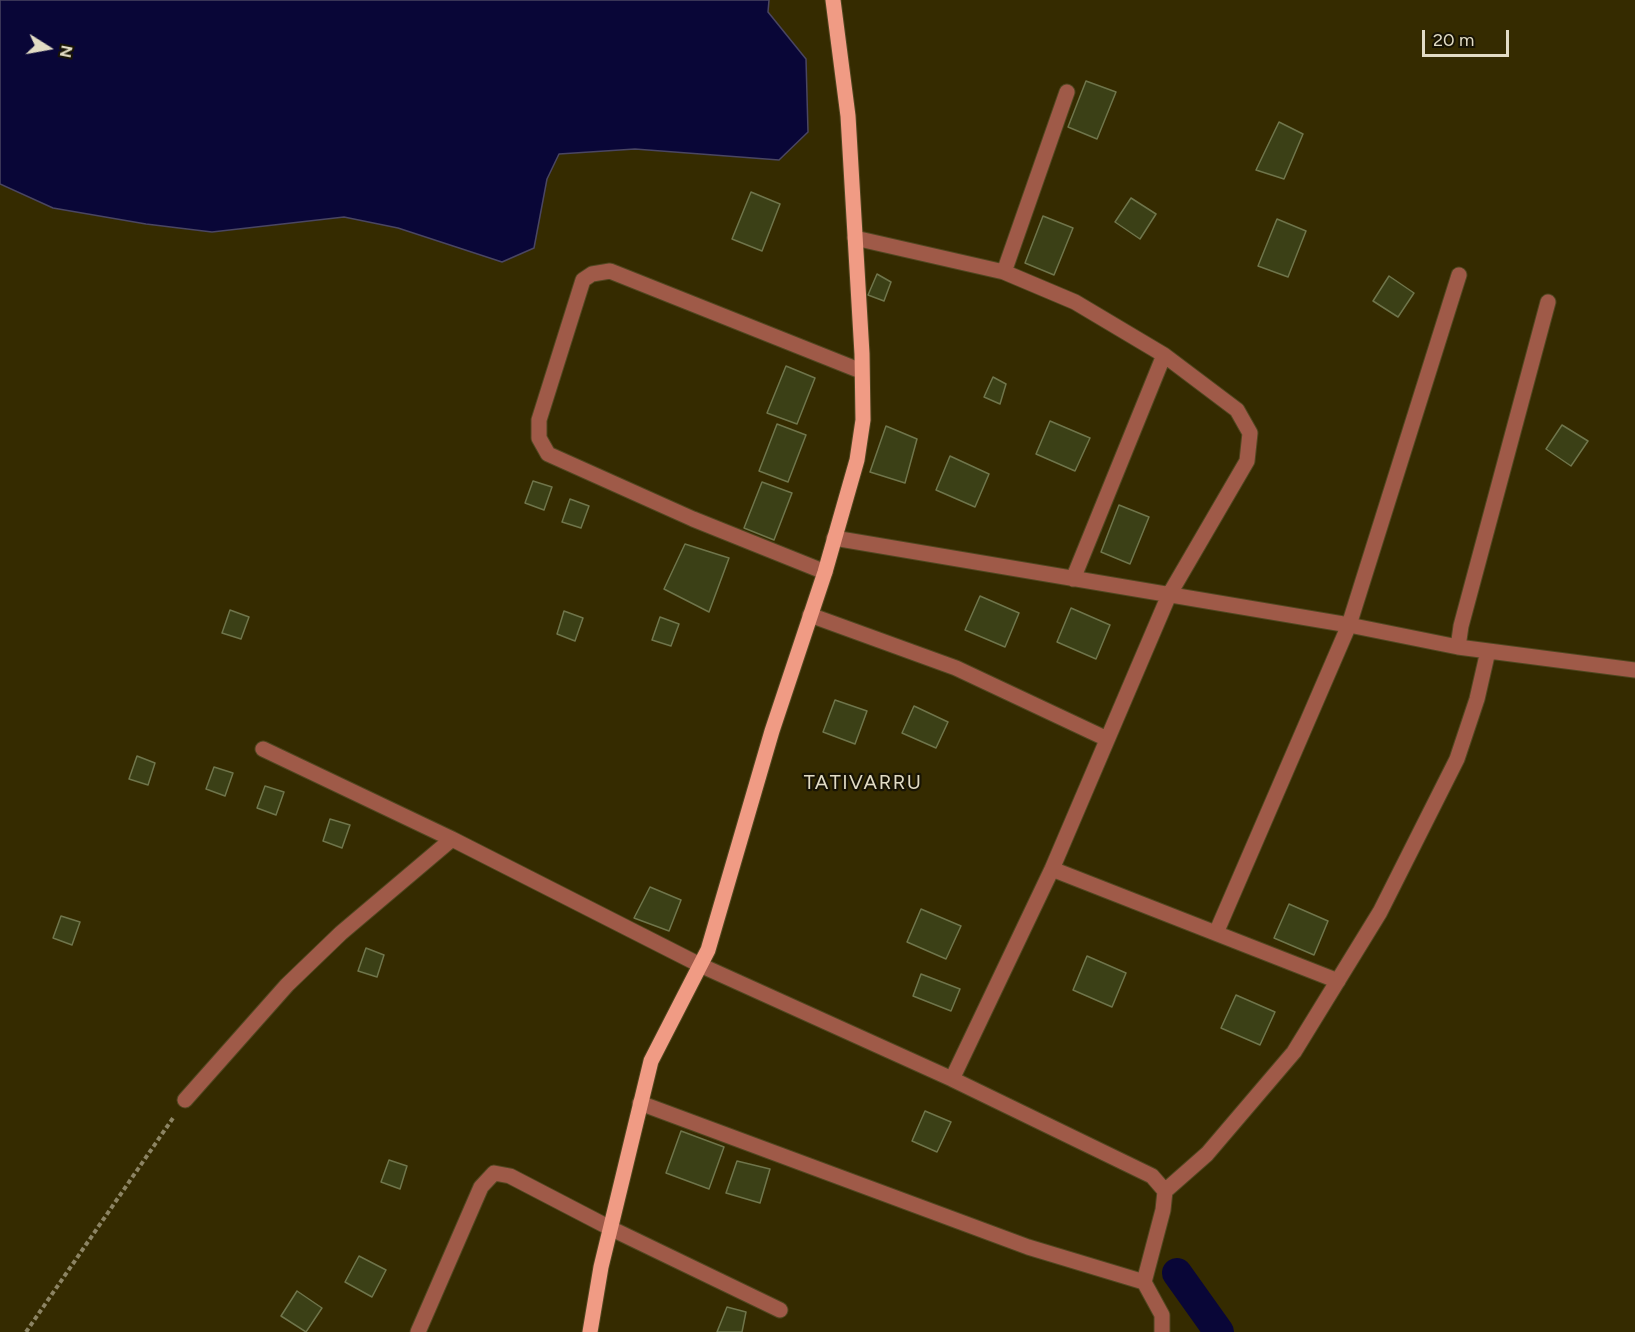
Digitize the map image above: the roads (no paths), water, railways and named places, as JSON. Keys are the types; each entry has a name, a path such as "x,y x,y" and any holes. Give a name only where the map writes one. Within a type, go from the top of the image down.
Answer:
{"main road":[{"path":"590,1332 610,1228 651,1061 708,950 825,572 857,460 863,420 855,238 848,116 833,0"}],"street":[{"path":"1004,272 1067,92"},
{"path":"855,238 1004,272 1076,302 1164,355 1237,410 1250,433 1247,461 1169,596 1052,869 952,1079"},
{"path":"825,572 693,519 548,454 539,438 539,420 582,280 592,274 610,271 861,371"},
{"path":"1216,933 1349,625 1459,275"},
{"path":"1458,647 1461,626 1548,302"},
{"path":"1073,579 1164,355"},
{"path":"834,538 1349,625 1458,647 1635,670"},
{"path":"810,615 956,669 1107,739"},
{"path":"1162,1332 1162,1315 1144,1282 1163,1210 1165,1191 1207,1154 1294,1052 1380,912 1457,759 1477,699 1488,651"},
{"path":"262,748 452,838 700,965 952,1079 1135,1167 1152,1176 1165,1191"},
{"path":"185,1100 287,985 341,933 452,838"},
{"path":"1052,869 1338,981"},
{"path":"640,1103 1028,1247 1144,1282"},
{"path":"418,1332 481,1187 494,1173 510,1176 610,1228 780,1310"}],"waterway":[{"path":"1177,1273 1219,1332"}],"district":[{"name":"TATIVARRU","path":"863,783"}]}
